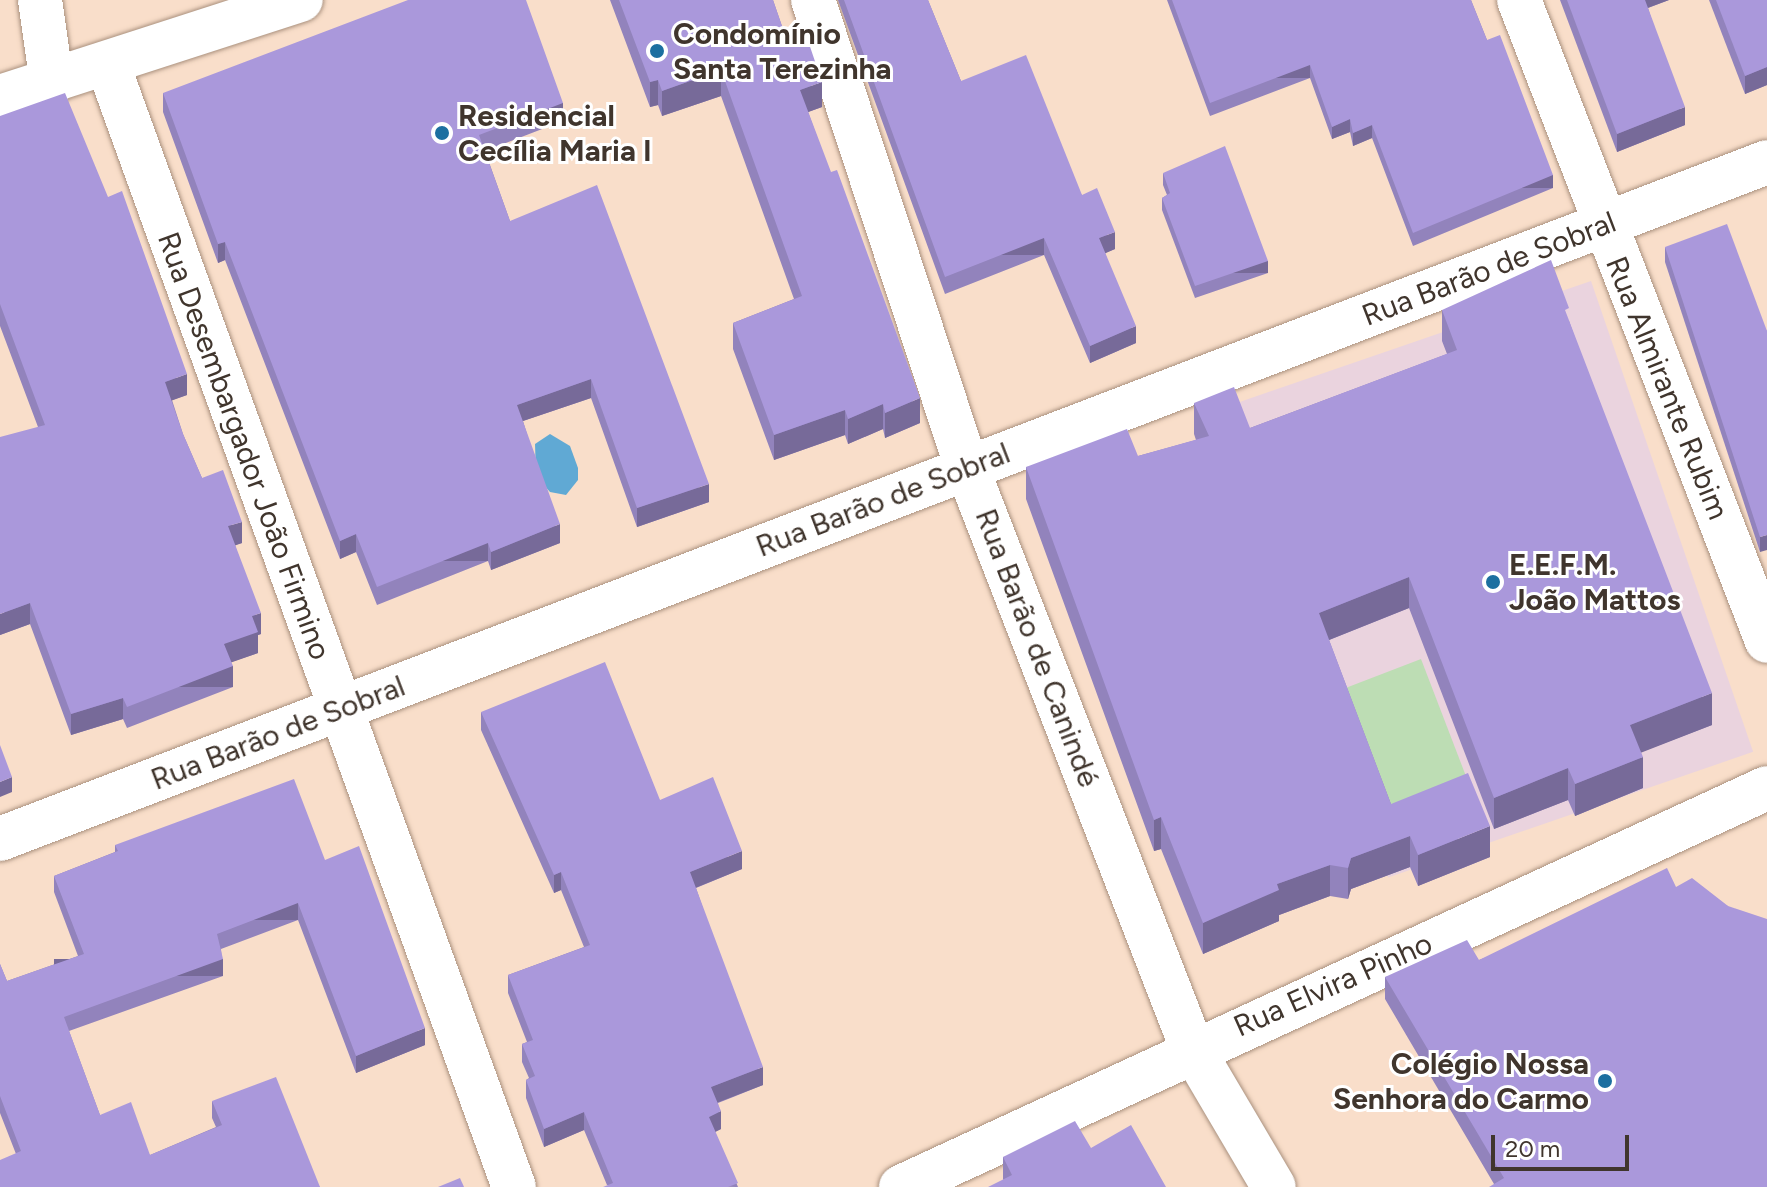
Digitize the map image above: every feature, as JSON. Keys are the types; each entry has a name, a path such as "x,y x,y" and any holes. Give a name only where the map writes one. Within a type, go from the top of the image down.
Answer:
{"street":[{"path":"40,0 52,83"},
{"path":"0,97 108,65 301,0"},
{"name":"Rua Barão de Canindé","path":"813,0 967,468 1192,1048 1274,1187"},
{"name":"Rua Almirante Rubim","path":"1519,0 1603,226 1767,641"},
{"name":"Rua Desembargador João Firmino","path":"108,65 514,1187"},
{"name":"Rua Barão de Sobral","path":"0,839 1767,162"},
{"name":"Rua Elvira Pinho","path":"901,1187 968,1173 1192,1048 1767,788"}],"shaded area":[{"name":"E.E.F.M. João Mattos","path":"1591,281 1753,752 1388,878 1226,407"}],"green space":[{"path":"1421,659 1470,787 1391,817 1342,689"}],"water":[{"path":"550,434 570,446 578,468 578,480 566,495 550,492 536,476 535,444"}],"building":[{"path":"408,0 526,0 563,103 479,135 510,221 597,185 709,484 637,508 591,379 517,405 560,524 491,552 488,543 377,587 356,534 340,541 225,242 218,244 163,93"},
{"path":"619,0 773,0 784,32 803,26 822,82 800,90 831,172 837,170 920,398 885,413 883,404 848,419 845,410 774,435 733,323 802,296 721,70 662,91 658,80 650,82"},
{"path":"844,0 928,0 961,81 1026,55 1082,195 1097,188 1115,232 1099,238 1136,326 1090,346 1044,238 945,277"},
{"path":"1172,0 1471,0 1487,40 1500,35 1553,175 1413,233 1372,125 1353,133 1350,119 1332,127 1310,65 1210,103"},
{"path":"1567,0 1645,0 1685,107 1617,134"},
{"path":"1716,0 1767,0 1767,67 1745,76"},
{"path":"65,93 108,197 122,191 187,374 165,382 202,478 223,470 242,522 228,526 261,613 252,616 258,632 224,644 233,666 127,707 123,698 71,714 30,603 0,614 0,437 45,425 0,304 0,116"},
{"path":"1225,146 1268,261 1195,286 1162,198 1170,193 1163,173"},
{"path":"1727,224 1767,331 1767,535 1760,537 1665,247"},
{"path":"1551,260 1569,308 1565,310 1712,693 1630,725 1643,757 1575,784 1568,768 1494,798 1409,577 1319,613 1391,804 1468,773 1490,826 1418,855 1410,836 1351,858 1348,868 1330,865 1277,884 1279,890 1203,923 1161,817 1154,820 1026,467 1127,429 1138,456 1209,436 1194,403 1234,387 1250,428 1457,350 1442,310"},
{"path":"605,662 660,800 713,777 742,851 690,872 763,1067 711,1087 721,1111 709,1117 738,1183 728,1187 603,1187 613,1183 584,1112 544,1129 526,1080 535,1076 522,1044 533,1040 508,975 590,945 561,872 554,875 481,712"},
{"path":"0,745 12,777 0,782"},
{"path":"294,779 325,860 359,846 425,1028 356,1056 298,903 217,934 223,959 64,1017 100,1115 131,1102 150,1155 222,1125 212,1101 276,1077 320,1187 0,1187 0,1160 21,1151 0,1096 0,964 7,981 84,954 54,876 118,851 115,845"},
{"name":"Colégio Nossa Senhora do Carmo","path":"1667,868 1676,887 1692,878 1728,906 1767,919 1767,1187 1489,1187 1504,1178 1385,977 1467,940 1479,960"},
{"path":"1075,1121 1091,1148 1131,1125 1166,1187 988,1187 1012,1175 1003,1157"},
{"path":"460,1178 464,1187 438,1187"}],"place":[{"name":"Condomínio Santa Terezinha","path":"657,51"},
{"name":"Residencial Cecília Maria I","path":"442,133"},
{"name":"E.E.F.M. João Mattos","path":"1493,582"},
{"name":"Colégio Nossa Senhora do Carmo","path":"1605,1081"}]}
